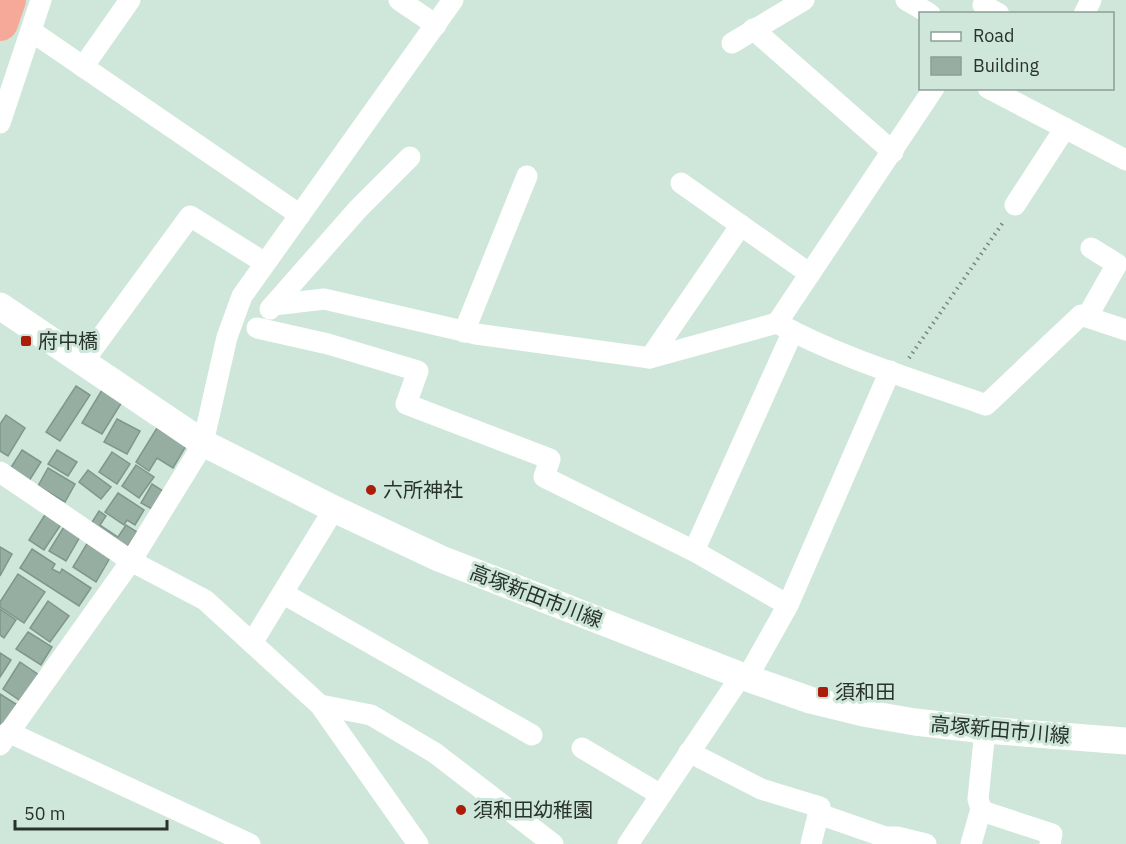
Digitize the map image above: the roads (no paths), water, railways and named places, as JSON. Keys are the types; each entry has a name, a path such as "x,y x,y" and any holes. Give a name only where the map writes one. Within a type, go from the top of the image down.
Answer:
{"main road":[{"name":"高塚新田市川線","path":"0,306 203,443 441,559 744,677 810,700 863,713 915,722 985,730 1125,739"}],"street":[{"path":"0,123 41,0"},
{"path":"83,67 130,0"},
{"path":"399,0 436,24"},
{"path":"250,844 4,738 131,561 203,443 227,337 242,296 453,0"},
{"path":"732,43 753,28 803,0"},
{"path":"906,0 927,12"},
{"path":"753,28 893,152"},
{"path":"31,31 300,215"},
{"path":"694,551 785,327 810,274 933,90"},
{"path":"992,90 1125,157"},
{"path":"1016,205 1065,128"},
{"path":"257,328 273,305 358,209 410,157"},
{"path":"464,332 527,176"},
{"path":"681,183 810,274"},
{"path":"83,362 190,216 265,263"},
{"path":"650,358 741,225"},
{"path":"1087,318 1117,264 1090,249"},
{"path":"273,305 324,299 464,332 650,358 785,327 894,372 986,405 1081,315 1126,330"},
{"path":"227,337 257,328 328,344 418,371 406,404 550,459 544,477 694,551 788,605"},
{"path":"628,844 689,752 744,677 788,605 894,372"},
{"path":"0,472 131,561 205,600 320,705 418,844"},
{"path":"252,643 284,594 334,508"},
{"path":"284,594 532,735"},
{"path":"320,705 371,715 435,753 552,844"},
{"path":"985,730 978,800 981,808 988,813 1052,834 1050,844"},
{"path":"582,748 661,795"},
{"path":"689,752 761,789 820,807 811,844"},
{"path":"971,844 981,808"},
{"path":"819,814 885,837 897,837 926,844"}],"waterway":[{"path":"0,23 8,0"}],"place":[{"name":"府中橋","path":"26,341"},
{"name":"六所神社","path":"371,490"},
{"name":"須和田","path":"823,692"},
{"name":"須和田幼稚園","path":"461,810"}]}
